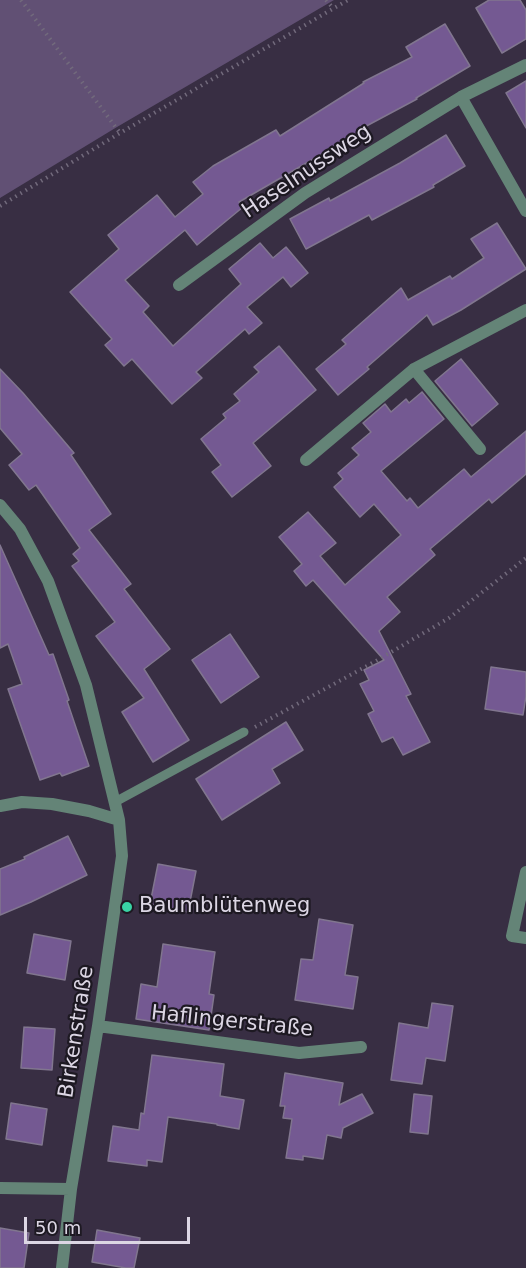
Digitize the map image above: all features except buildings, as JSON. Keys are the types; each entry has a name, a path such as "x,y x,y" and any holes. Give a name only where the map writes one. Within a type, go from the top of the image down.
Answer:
{"street":[{"name":"Haselnussweg","path":"179,285 305,193 461,97 526,65"},
{"path":"461,97 526,211"},
{"path":"306,460 414,369 526,310"},
{"path":"414,369 480,449"},
{"name":"Birkenstraße","path":"0,505 20,529 48,581 86,685 119,820 122,856 98,1026 71,1189 62,1268"},
{"path":"0,806 22,802 52,804 119,820"},
{"path":"526,872 512,936 526,938"},
{"name":"Haflingerstraße","path":"98,1026 299,1053 361,1047"},
{"path":"0,1188 71,1189"}],"lane":[{"path":"115,802 244,732"}],"path":[{"path":"21,0 120,133"},
{"path":"326,0 333,8"},
{"path":"0,206 348,0"},
{"path":"244,732 376,661 449,618 526,558"}],"shaded area":[{"path":"0,0 334,0 0,198"}],"place":[{"name":"Baumblütenweg","path":"127,907"}]}
